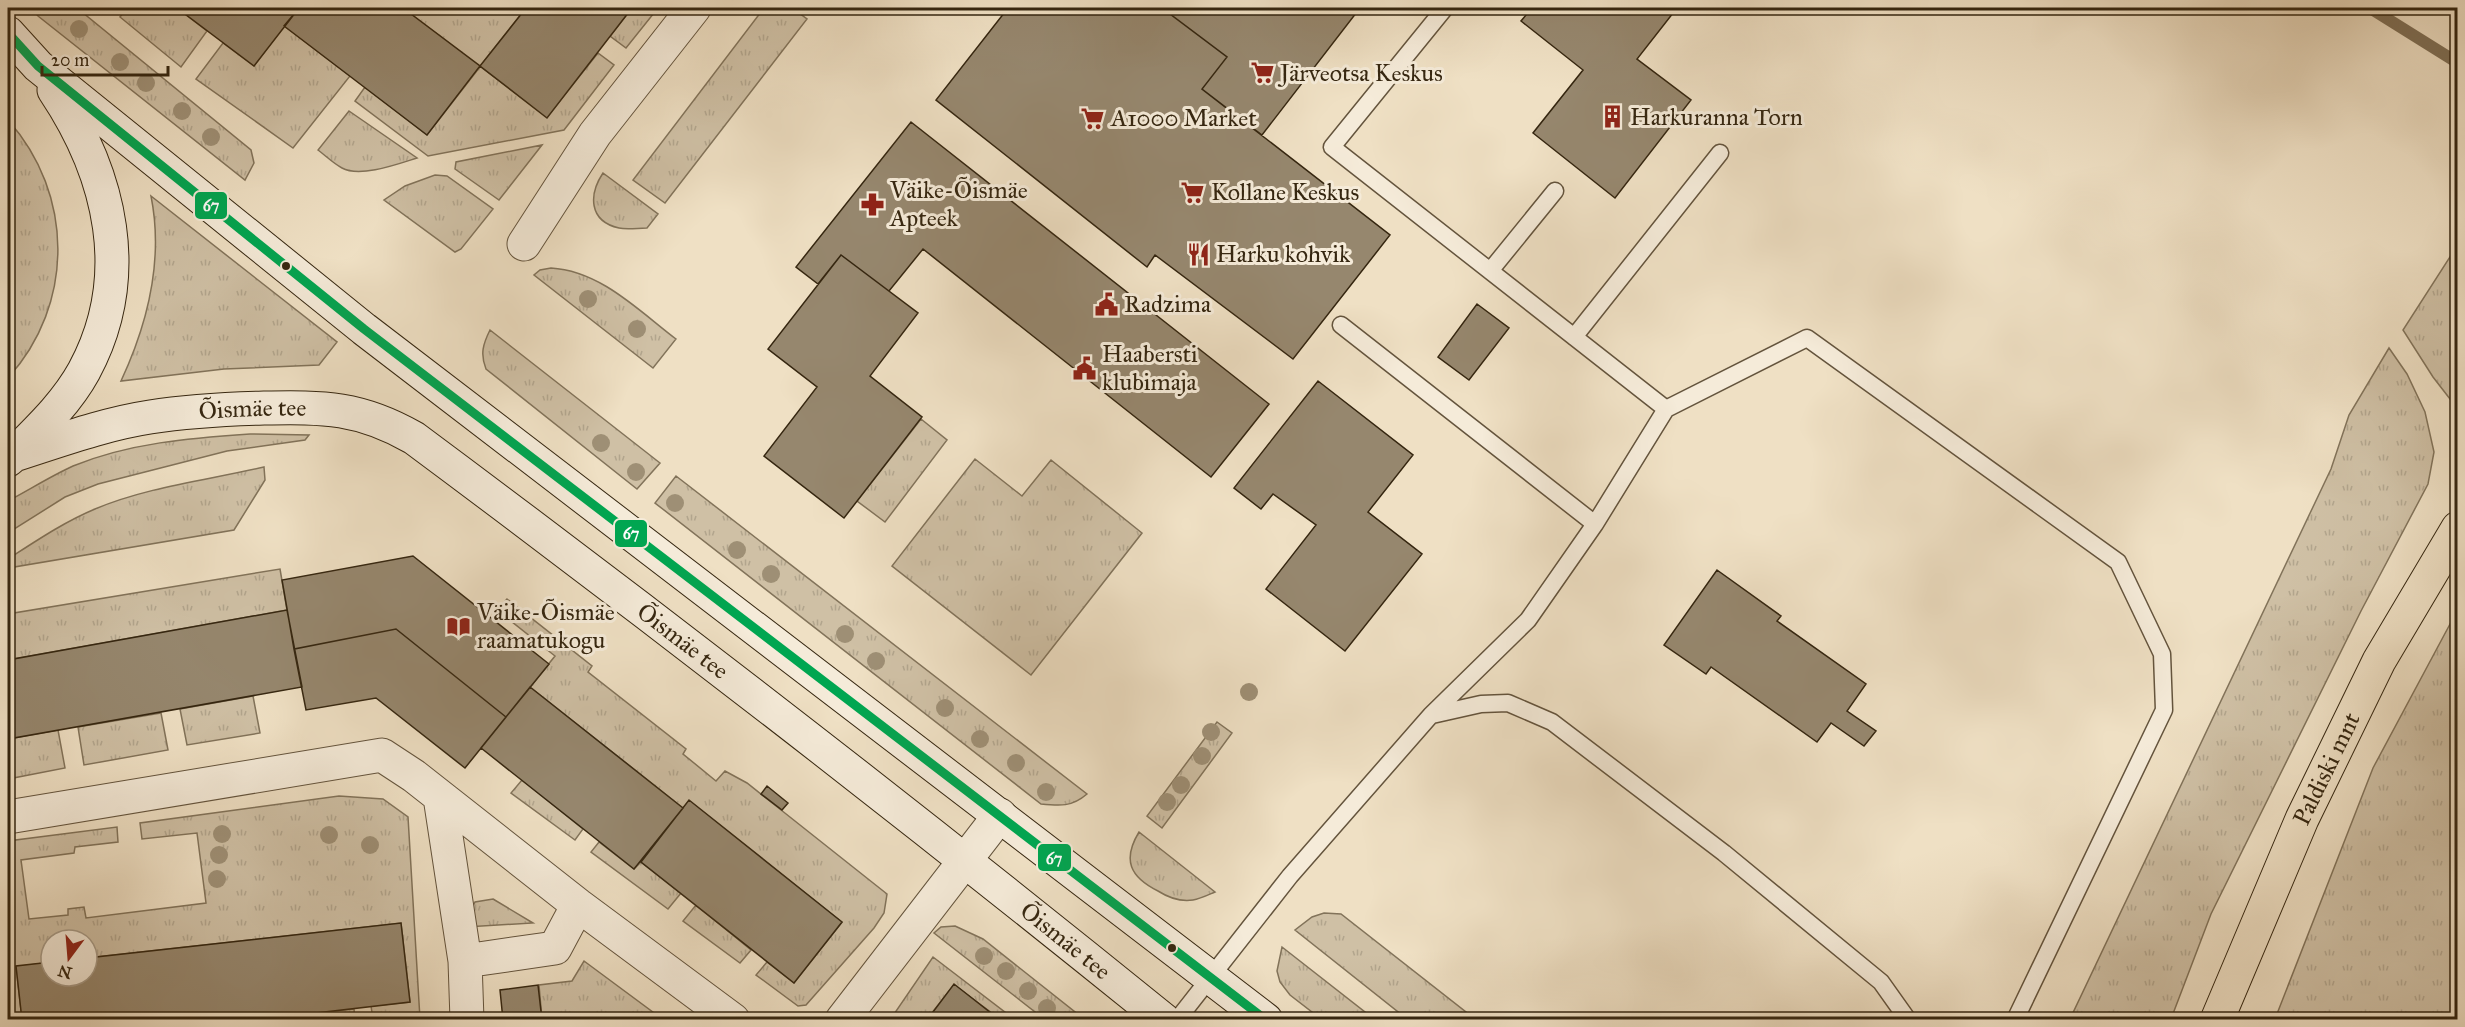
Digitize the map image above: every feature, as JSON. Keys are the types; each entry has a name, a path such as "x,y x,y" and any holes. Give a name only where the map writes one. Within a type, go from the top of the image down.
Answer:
{"main road":[{"path":"524,244 595,134 694,8"},
{"path":"8,33 38,66 73,118 93,162 109,214 113,268 104,321 84,371 52,416 10,458"},
{"path":"8,52 38,66 364,329 1266,1020"},
{"name":"Õismäe tee","path":"10,458 82,433 148,417 221,409 326,407 389,424 414,438 582,563 966,860 1164,1020"},
{"name":"Paldiski mnt","path":"2217,1020 2302,819 2379,661 2457,528"},
{"path":"8,817 382,755 733,1020"},
{"path":"440,797 465,961 467,1020"},
{"path":"842,1020 1000,815"},
{"path":"465,961 555,948 578,905"}],"lane":[{"path":"1445,8 1332,147 1666,409"},
{"path":"1574,337 1720,153"},
{"path":"1490,271 1555,191"},
{"path":"1341,325 1595,524"},
{"path":"1177,1020 1277,892 1431,715 1528,620 1595,524 1666,409 1807,338 2118,562 2162,654 2163,710 2015,1020"},
{"path":"1431,715 1480,704 1508,703 1552,722 1724,853 1881,982 1908,1020"}],"green space":[{"path":"31,8 77,8 251,150 254,163 245,180 38,16"},
{"path":"127,8 177,8 207,31 181,67 120,17"},
{"path":"403,8 526,8 480,66 547,117 598,53 614,65 564,130 428,156 355,101 365,87 427,135 480,67"},
{"path":"632,8 658,8 626,48 610,36"},
{"path":"764,8 792,8 807,19 665,203 633,180"},
{"path":"284,26 350,76 293,148 196,79 223,43 254,66"},
{"path":"349,111 417,158 359,172 350,171 336,164 318,150"},
{"path":"8,120 30,149 45,181 55,215 58,249 55,283 46,317 30,349 8,378"},
{"path":"542,145 499,200 455,169 456,162"},
{"path":"603,173 658,214 647,228 619,228 601,219 594,206 594,198 595,189"},
{"path":"435,175 447,176 493,209 461,249 455,252 384,200 405,186"},
{"path":"151,196 337,342 319,365 224,369 121,381 139,337 151,291 156,244"},
{"path":"2457,246 2457,408 2433,377 2403,330"},
{"path":"551,268 586,276 603,284 676,339 653,368 534,275 540,270"},
{"path":"490,330 660,463 637,489 486,369 483,349"},
{"path":"2389,348 2407,374 2425,412 2434,452 2428,484 2361,611 2211,914 2171,1019 2070,1019 2331,469 2349,415"},
{"path":"921,419 947,440 885,522 857,501"},
{"path":"250,434 309,435 305,440 227,451 98,484 65,497 8,533 8,501 73,466 116,452 160,443"},
{"path":"975,459 1022,496 1051,460 1142,533 1031,675 892,566"},
{"path":"264,467 265,480 234,530 8,568 8,559 61,526 115,501 157,489"},
{"path":"676,476 1087,794 1066,805 1041,804 655,503"},
{"path":"280,569 287,610 8,660 8,614"},
{"path":"507,599 592,666 588,672 686,749 683,754 716,781 725,771 747,783 887,894 884,913 874,928 806,1005 798,1006 756,975 767,962 794,983 842,922 689,801 683,808 530,687 555,656 497,610"},
{"path":"2457,611 2457,1019 2275,1019 2373,768"},
{"path":"253,696 260,733 187,745 180,709"},
{"path":"161,713 168,750 84,765 78,727"},
{"path":"1217,722 1232,733 1162,828 1147,816"},
{"path":"58,730 65,768 8,779 8,739"},
{"path":"522,780 583,829 575,840 511,793"},
{"path":"339,796 383,799 408,817 420,1019 373,1019 371,1006 410,1002 401,923 99,957 99,928 39,928 39,964 16,967 22,1019 8,1019 8,841 117,827 118,842 75,847 74,853 21,860 29,919 68,915 68,909 84,907 86,918 206,903 197,833 142,839 140,823"},
{"path":"1139,832 1215,892 1196,899 1179,900 1148,886 1135,874 1130,859"},
{"path":"599,842 634,869 641,862 681,893 668,909 591,852"},
{"path":"493,899 533,923 466,927 468,914 475,902"},
{"path":"696,905 751,950 740,963 683,921"},
{"path":"1324,913 1341,914 1475,1019 1407,1019 1295,930 1312,917"},
{"path":"955,926 983,939 1084,1019 1044,1019 934,933 941,927"},
{"path":"1282,947 1374,1019 1321,1019 1290,995 1280,982 1277,971"},
{"path":"933,957 1014,1019 1000,1019 954,985 927,1019 890,1020"},
{"path":"584,961 661,1018 542,1019 539,985 572,981"},
{"path":"354,1009 355,1019 275,1020 275,1017"}],"building":[{"path":"177,8 299,8 254,66"},
{"path":"299,8 403,8 480,66 427,135 284,26"},
{"path":"526,8 632,8 547,118 480,66"},
{"name":"Kollane Keskus","path":"1008,8 1162,8 1227,57 1202,89 1390,235 1293,359 1155,255 1147,267 936,100"},
{"name":"Järveotsa Keskus","path":"1162,8 1360,8 1262,135 1202,89 1227,57"},
{"name":"Harkuranna Torn","path":"1532,8 1677,8 1637,59 1691,100 1615,198 1533,133 1583,70 1521,21"},
{"path":"911,122 1269,404 1211,477 923,249 889,291 841,255 818,284 796,267"},
{"path":"841,255 918,313 870,376 922,417 844,518 764,456 817,387 768,349"},
{"path":"1477,304 1509,328 1469,380 1438,357"},
{"path":"1318,381 1413,455 1368,512 1422,554 1345,651 1266,589 1316,525 1273,494 1261,509 1234,488"},
{"path":"413,556 549,664 506,717 396,629 294,649 282,580"},
{"path":"1717,570 1781,616 1777,621 1866,684 1847,711 1876,731 1864,746 1831,723 1817,742 1711,667 1706,674 1664,645"},
{"path":"287,610 302,687 8,739 8,660"},
{"path":"396,629 506,717 465,768 376,698 306,710 294,649"},
{"path":"530,687 683,808 634,869 481,748"},
{"path":"767,786 788,803 782,810 761,794"},
{"path":"689,800 842,922 794,983 641,862"},
{"path":"401,923 410,1002 256,1020 22,1020 16,966 39,963 39,988 99,988 99,957"},
{"path":"954,984 1000,1020 927,1020"},
{"path":"538,985 542,1020 503,1020 500,990"}],"waterway":[{"path":"2370,8 2458,63"}],"transit line":[{"name":"67","path":"8,33 38,66 364,329 1266,1020"}],"place":[{"name":"Järveotsa Keskus","path":"1262,73"},
{"name":"Harkuranna Torn","path":"1612,117"},
{"name":"A1000 Market","path":"1093,118"},
{"name":"Kollane Keskus","path":"1193,192"},
{"name":"Väike-Õismäe Apteek","path":"872,204"},
{"name":"Harku kohvik","path":"1198,254"},
{"name":"Radzima","path":"1106,304"},
{"name":"Haabersti klubimaja","path":"1084,368"},
{"name":"Väike-Õismäe raamatukogu","path":"459,626"}]}
